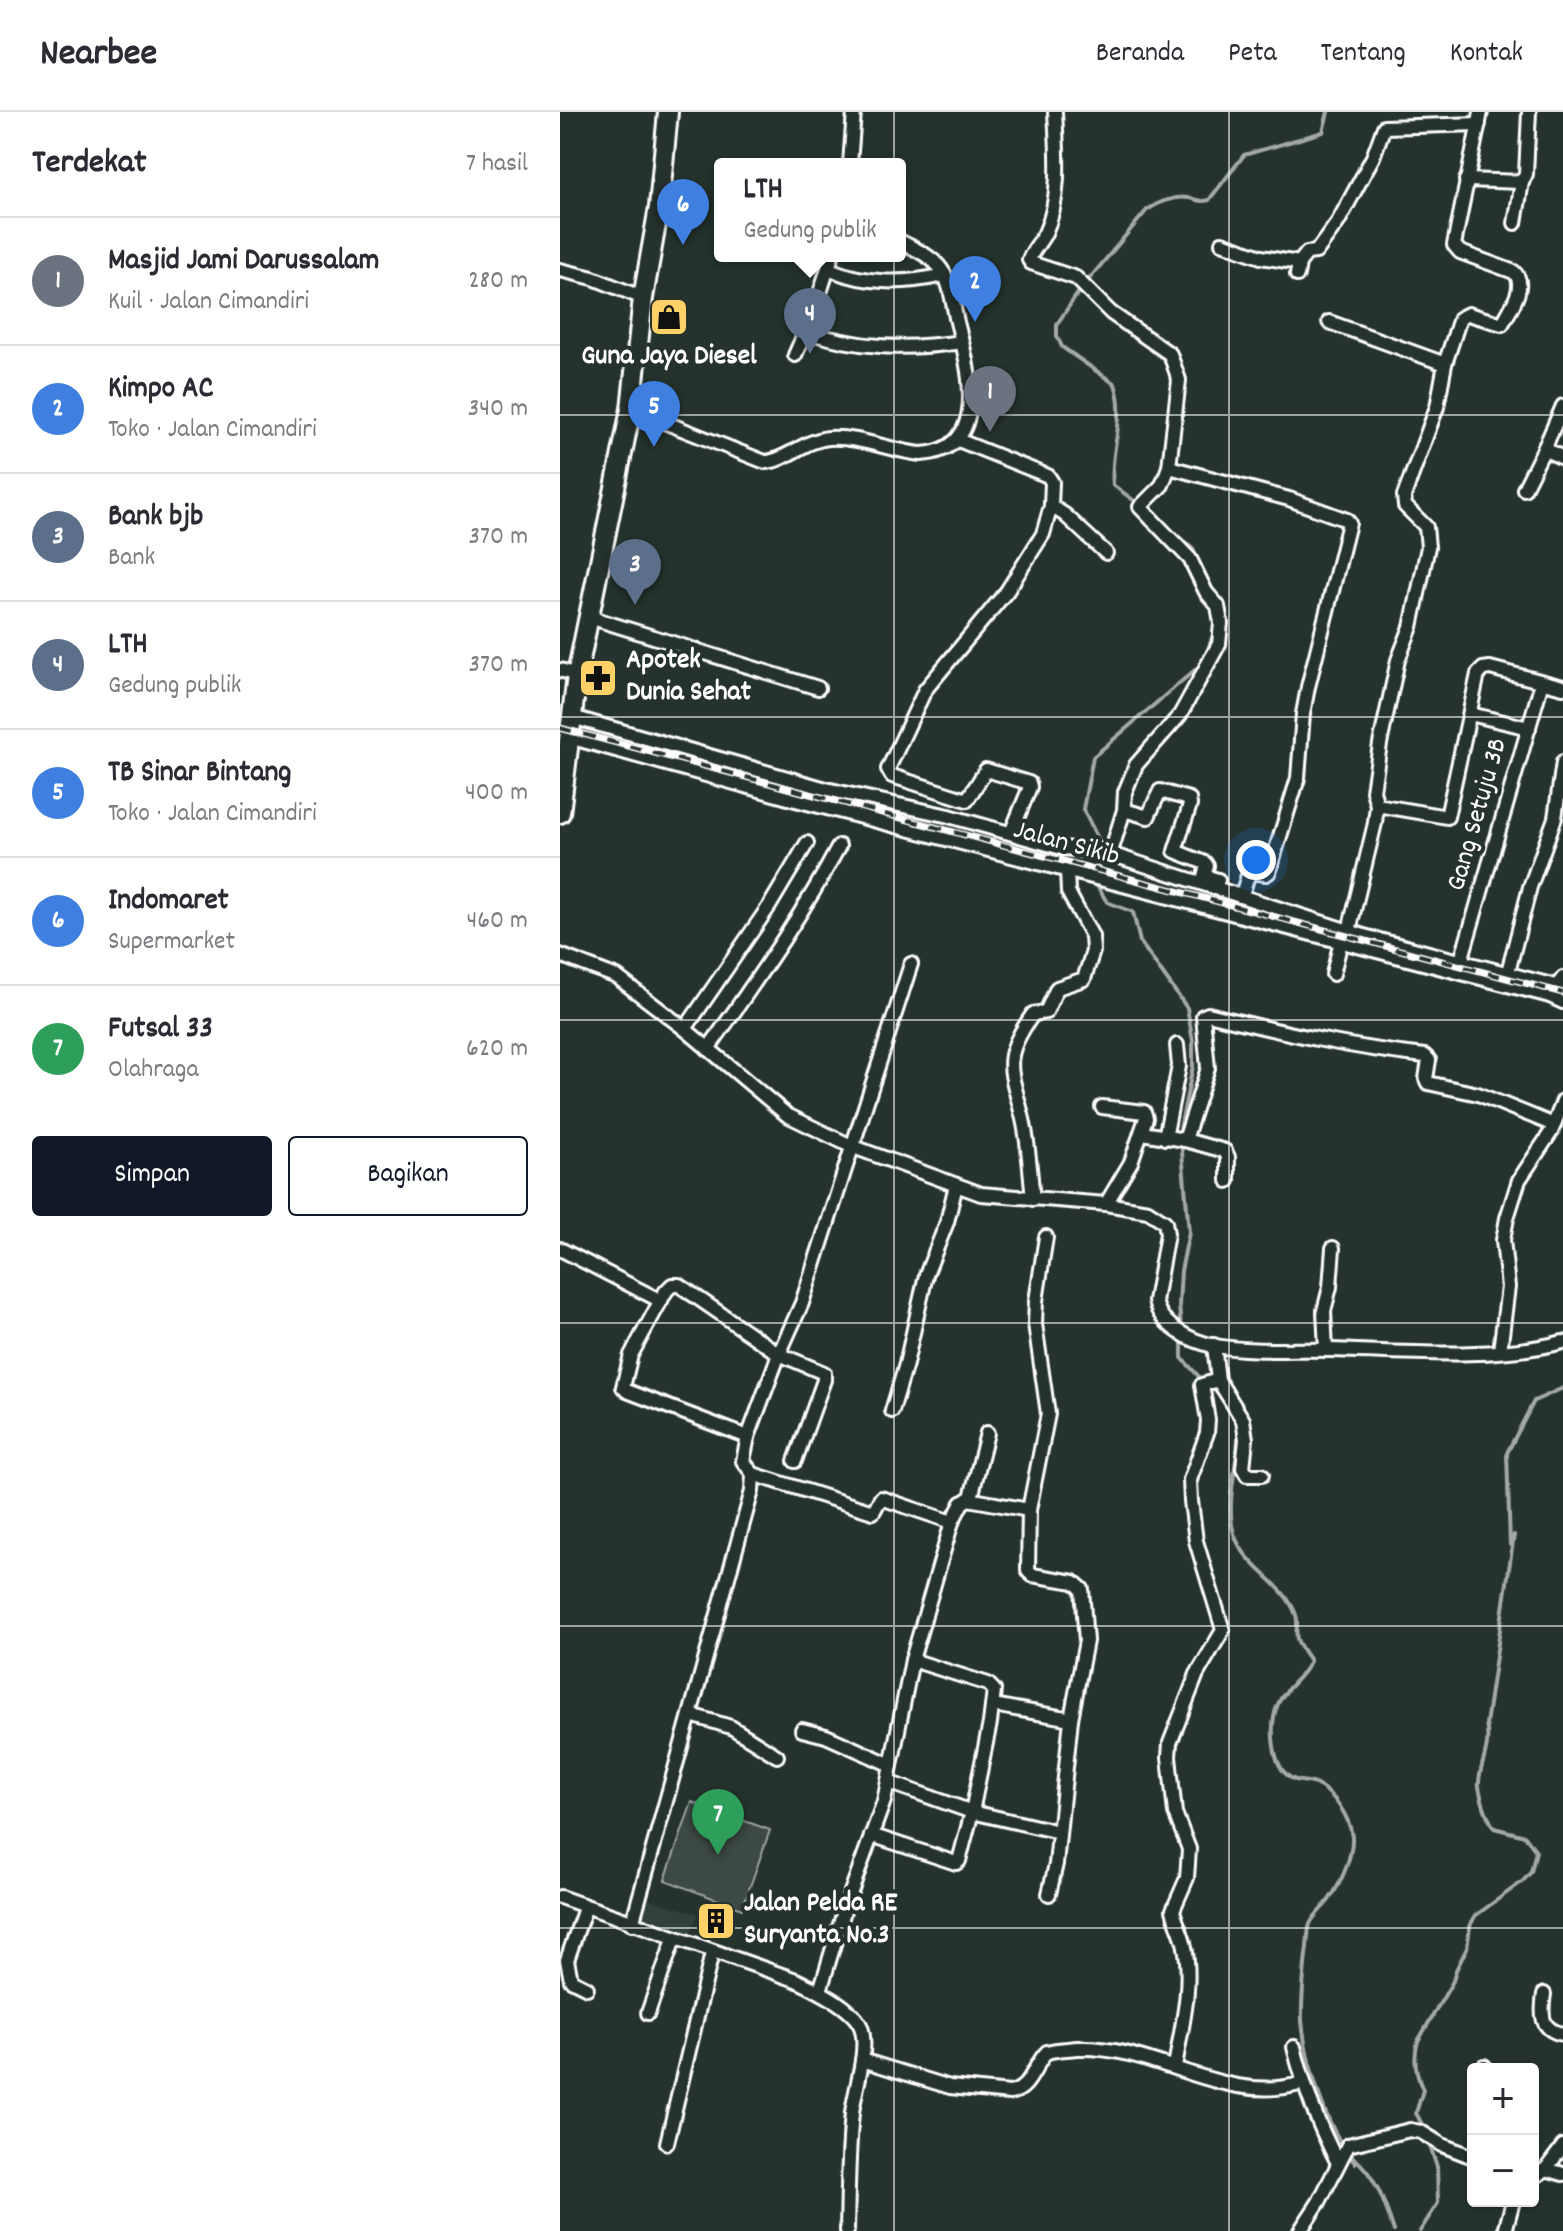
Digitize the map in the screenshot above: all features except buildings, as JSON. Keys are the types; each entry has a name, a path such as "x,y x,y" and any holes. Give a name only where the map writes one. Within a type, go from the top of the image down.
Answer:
{"main road":[{"path":"560,813 569,672 589,617 631,409 643,298 659,207 668,112"}],"street":[{"path":"850,158 854,112"},
{"path":"1055,112 1057,161 1053,203 1045,233 1029,260 1076,278 1111,313 1170,354 1179,380 1169,467 1162,485 1141,505 1190,559 1206,592 1218,606 1221,623 1219,644 1180,715 1136,765 1125,792 1124,810 1105,853"},
{"path":"1515,223 1526,174 1529,112"},
{"path":"1222,243 1298,269 1307,253 1316,252 1338,222 1373,157 1384,127 1480,118 1454,245 1456,249 1514,272 1519,276 1521,285 1502,324 1468,314 1460,318 1445,364 1437,407 1404,496 1405,506 1426,527 1428,547 1411,627 1398,660 1380,744 1373,791 1377,805 1375,823 1333,974"},
{"path":"1466,180 1522,182"},
{"path":"631,409 765,462 776,461 807,443 830,438 921,454 945,450 958,440 970,405 962,342 945,275 931,258 906,244"},
{"path":"795,355 830,262 858,280 904,283 945,275"},
{"path":"560,270 584,275 643,298"},
{"path":"1329,322 1445,364"},
{"path":"805,331 856,345 920,347 962,342"},
{"path":"1524,489 1563,406"},
{"path":"958,440 1048,476 1052,482 1051,506 1043,534 1007,591 925,690 888,772 892,776 968,800 986,770 1029,783 1011,833"},
{"path":"1544,449 1563,458"},
{"path":"1169,467 1289,499 1349,523 1308,687 1298,778 1269,872 1249,872 1242,895"},
{"path":"1051,506 1106,553"},
{"path":"589,617 818,688"},
{"path":"1377,805 1447,817 1478,674 1483,669 1490,668 1563,687"},
{"name":"Gang Setuju 3B","path":"1461,961 1542,682"},
{"path":"1470,714 1529,728"},
{"path":"567,727 932,813 1062,848 1105,853 1242,895 1345,936 1508,972 1557,988 1563,1002"},
{"name":"Jalan Sikib","path":"567,727 676,768 1067,870 1557,988"},
{"path":"1508,972 1530,887 1555,818 1563,764"},
{"path":"932,813 936,791"},
{"path":"1124,810 1148,817 1160,791 1189,799 1190,805 1175,851 1205,863 1204,876 1227,883"},
{"path":"685,1029 770,905 807,843"},
{"path":"708,1049 774,955 812,896 839,846"},
{"path":"1033,1199 1023,1120 1010,1077 1011,1060 1015,1046 1033,1014 1046,1012 1057,988 1084,979 1093,951 1092,936 1068,892 1067,870"},
{"path":"560,955 617,977 685,1029 787,1115 851,1146 981,1194 1106,1204 1148,1211 1165,1222 1167,1234 1155,1301 1157,1311 1171,1327 1214,1345 1278,1351 1522,1351 1563,1342"},
{"path":"911,964 802,1303 748,1437 743,1461 753,1474 873,1512 881,1498 952,1522"},
{"path":"1185,1140 1208,1068 1203,1016 1208,1014 1300,1037 1369,1050 1425,1056 1429,1060 1428,1083 1478,1094 1554,1125"},
{"path":"1168,1138 1179,1066 1177,1045"},
{"path":"1500,1351 1508,1287 1503,1240 1507,1218 1519,1180 1554,1125 1563,1101"},
{"path":"1102,1107 1144,1112 1146,1118 1131,1162 1106,1204"},
{"path":"1142,1133 1185,1140 1228,1153 1228,1181"},
{"path":"892,1411 926,1275 947,1222 956,1185"},
{"path":"1046,1237 1035,1324 1048,1414 1029,1510 1028,1571 1032,1575 1074,1582 1082,1589 1086,1641 1071,1719 1056,1864 1049,1894"},
{"path":"1326,1350 1324,1311 1330,1287 1333,1248"},
{"path":"560,1249 661,1301"},
{"path":"748,1437 624,1389 631,1355 669,1287 679,1285 779,1354 817,1369 825,1376 795,1461"},
{"path":"1214,1345 1212,1382 1243,1420 1246,1439 1244,1472 1252,1476 1262,1475"},
{"path":"1175,2067 1187,1972 1185,1946 1173,1910 1187,1878 1189,1849 1175,1813 1170,1743 1197,1674 1222,1634 1223,1626 1209,1592 1199,1554 1190,1480 1207,1433 1208,1420 1202,1389 1212,1382"},
{"path":"971,1498 987,1433"},
{"path":"632,1924 752,1491 753,1474"},
{"path":"820,1991 888,1782 912,1660 952,1522 962,1503 971,1498 1029,1510"},
{"path":"871,1835 956,1863 972,1812 994,1690 988,1684 912,1660"},
{"path":"993,1705 1071,1719"},
{"path":"691,1715 731,1727 777,1756"},
{"path":"802,1730 826,1736 891,1765"},
{"path":"888,1782 972,1812 1059,1832"},
{"path":"560,1897 820,1991 844,2008 860,2026 862,2060 850,2140 847,2231"},
{"path":"585,1908 567,1960 567,1969 571,1980 587,1988"},
{"path":"648,2013 674,1939"},
{"path":"667,2143 712,1953"},
{"path":"1544,1994 1541,2010 1544,2024 1554,2033 1563,2034"},
{"path":"1294,2047 1320,2129 1341,2157"},
{"path":"862,2060 950,2087 1010,2093 1022,2088 1042,2056 1052,2050 1093,2048 1113,2050 1175,2067 1224,2085 1254,2089 1288,2088 1303,2083"},
{"path":"1300,2231 1319,2202 1341,2157 1410,2130 1421,2132 1467,2155"},
{"path":"1539,2174 1563,2146"},
{"path":"1546,2169 1563,2174"},
{"path":"1505,2231 1511,2207"}],"shaded area":[{"path":"692,1802 770,1830 742,1909 665,1880"},
{"path":"649,1899 698,1914 690,1935 642,1919"}],"waterway":[{"path":"1140,505 1113,485 1113,459 1119,422 1115,384 1062,347 1057,336 1057,324 1080,290 1147,210 1177,198 1209,200 1244,155 1323,132 1328,112"},
{"path":"1163,523 1193,549 1200,567"},
{"path":"1181,1328 1181,1271 1189,1232 1180,1129 1193,1066 1193,1041 1187,1008 1140,942 1133,912 1107,902 1097,886 1100,843 1083,809 1093,757 1203,663 1216,627"},
{"path":"1182,1337 1182,1358 1202,1380"},
{"path":"1212,1386 1227,1404"},
{"path":"1424,2128 1416,2113 1423,2090 1416,2066 1418,2041 1453,1981 1467,1948 1470,1926 1475,1916 1523,1881 1531,1872 1536,1851 1525,1836 1494,1828 1483,1803 1479,1780 1487,1742 1486,1724 1514,1535 1510,1545 1507,1453 1534,1401 1563,1388"},
{"path":"1238,1425 1231,1500 1236,1539 1251,1562 1290,1602 1297,1618 1297,1639 1310,1661 1285,1692 1275,1712 1273,1733 1276,1755 1284,1772 1291,1778 1315,1784 1335,1799 1352,1837 1348,1862 1341,1879 1309,1928 1302,2004 1304,2038 1313,2077 1335,2133 1355,2163 1353,2157 1374,2181 1394,2231"},
{"path":"1420,2231 1438,2203 1437,2167 1428,2140"}],"railway":[{"path":"560,728 1563,993"}],"place":[{"name":"Indomaret","path":"683,245"},
{"name":"Guna Jaya Diesel","path":"669,317"},
{"name":"Kimpo AC","path":"975,322"},
{"name":"LTH","path":"810,354"},
{"name":"Masjid Jami Darussalam","path":"990,432"},
{"name":"TB Sinar Bintang","path":"654,447"},
{"name":"Bank bjb","path":"635,605"},
{"name":"Apotek Dunia Sehat","path":"598,678"},
{"name":"Futsal 33","path":"718,1855"},
{"name":"Jalan Pelda RE Suryanta No.3","path":"716,1921"}]}
